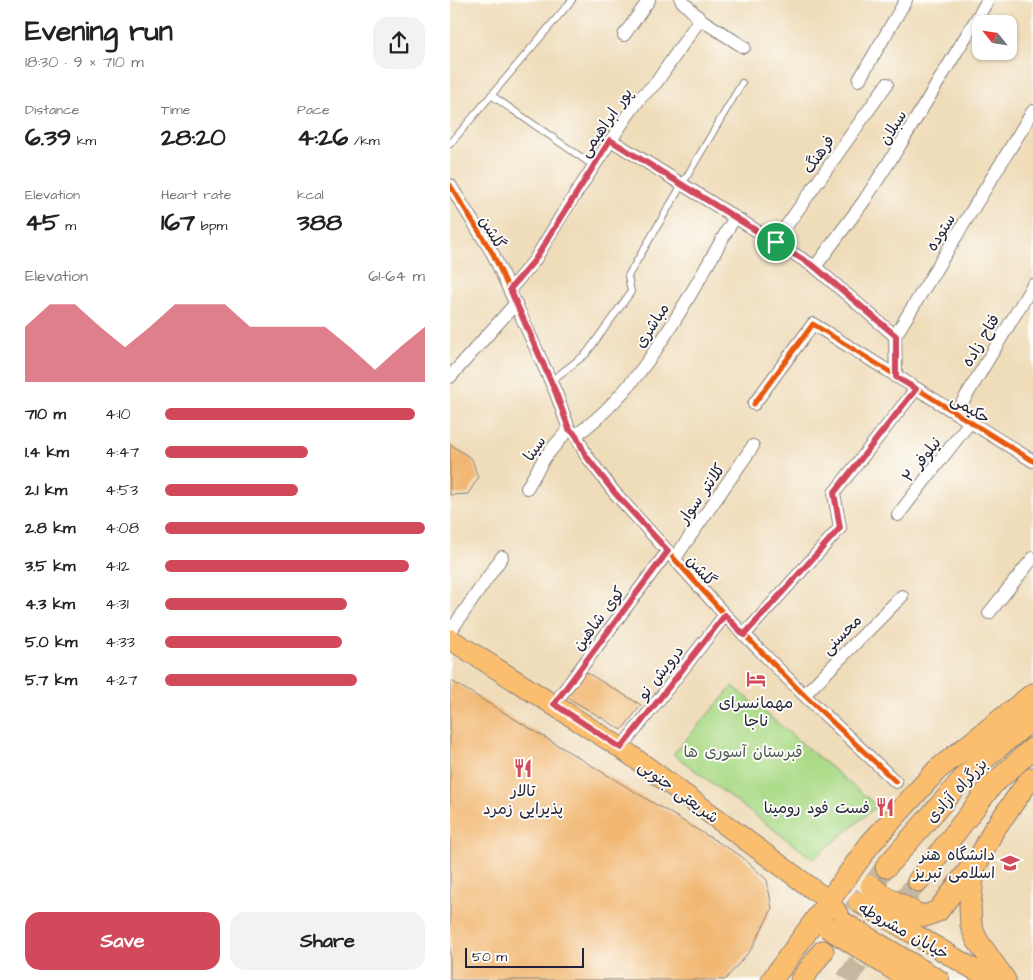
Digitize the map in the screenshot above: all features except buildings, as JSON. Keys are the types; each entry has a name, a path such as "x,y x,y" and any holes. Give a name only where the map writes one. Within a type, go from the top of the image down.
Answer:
{"highway":[{"path":"772,980 828,923 829,901 870,844 937,770 1033,694"},
{"name":"بزرگراه آزادی","path":"886,867 969,772 1033,718"},
{"name":"بزرگراه آزادی","path":"918,881 992,785 1033,748"},
{"path":"1006,980 977,940 971,925 970,904 974,869 993,831 1028,782 1033,778"},
{"path":"870,844 865,894 881,894 913,922 938,911 983,852"},
{"path":"828,923 888,958 911,980"},
{"path":"801,980 823,951"}],"main road":[{"name":"شریعتی جنوبی","path":"450,639 621,748 829,901"},
{"name":"خیابان مشروطه","path":"829,901 865,894"},
{"name":"خیابان مشروطه","path":"913,922 992,980"},
{"name":"خیابان مشروطه","path":"888,958 939,980"}],"street":[{"path":"624,35 650,0"},
{"path":"681,0 700,19 744,48"},
{"path":"859,80 906,0"},
{"name":"سبلان","path":"815,267 864,201 890,161 988,0"},
{"name":"پور ابراهیمی","path":"510,289 534,261 610,140 641,97 656,83 700,19"},
{"name":"فرهنگ","path":"776,242 888,84"},
{"name":"ستوده","path":"896,336 1033,111"},
{"path":"610,140 815,267 896,336 896,377"},
{"name":"گلشن","path":"450,184 493,254 573,432 586,456 614,492 744,635 896,782"},
{"name":"مباشری","path":"573,432 592,424 630,383 652,354 673,324 735,217"},
{"name":"فتاح زاده","path":"956,413 1033,285"},
{"path":"450,377 516,304"},
{"name":"حکیمی","path":"754,404 813,324 1033,461"},
{"path":"744,635 840,528 834,493 916,389"},
{"name":"نیلوفر ۲","path":"898,515 970,422"},
{"name":"سینا","path":"527,488 545,457 573,432"},
{"name":"کلانتر سوار","path":"672,555 753,446"},
{"name":"کوی شاهین","path":"554,704 672,555"},
{"path":"450,632 502,557"},
{"path":"989,613 1033,558"},
{"name":"محسنی","path":"804,695 902,596"},
{"name":"درویش نو","path":"621,748 725,615"}],"lane":[{"path":"450,144 572,0"},
{"path":"551,380 586,354 632,292 628,276 742,82"},
{"path":"491,94 594,166"}],"green space":[{"name":"قبرستان آسوری ها","path":"733,686 877,806 813,859 673,754"}],"tunnel":[{"path":"833,937 886,867"},
{"path":"846,980 918,881"}],"cycle path":[{"path":"450,185 493,254 556,393 569,429 576,435 586,455 614,492 725,615 804,695 896,782"},
{"path":"754,404 813,324 1033,461"},
{"path":"554,704 668,551"},
{"path":"621,748 725,615"}],"place":[{"name":"مهمانسرای ناجا","path":"756,679"},
{"name":"تالار پذیرایی زمرد","path":"523,768"},
{"name":"فست فود رومینا","path":"885,807"},
{"name":"دانشگاه هنر اسلامی تبریز","path":"1010,863"}],"route":[{"path":"610,140 776,242 815,267 896,336 896,377 916,389 834,493 840,528 744,635 725,615 621,748 554,704 668,551 614,492 586,456 576,435 569,429 556,393 510,289 534,261 610,140"}]}
